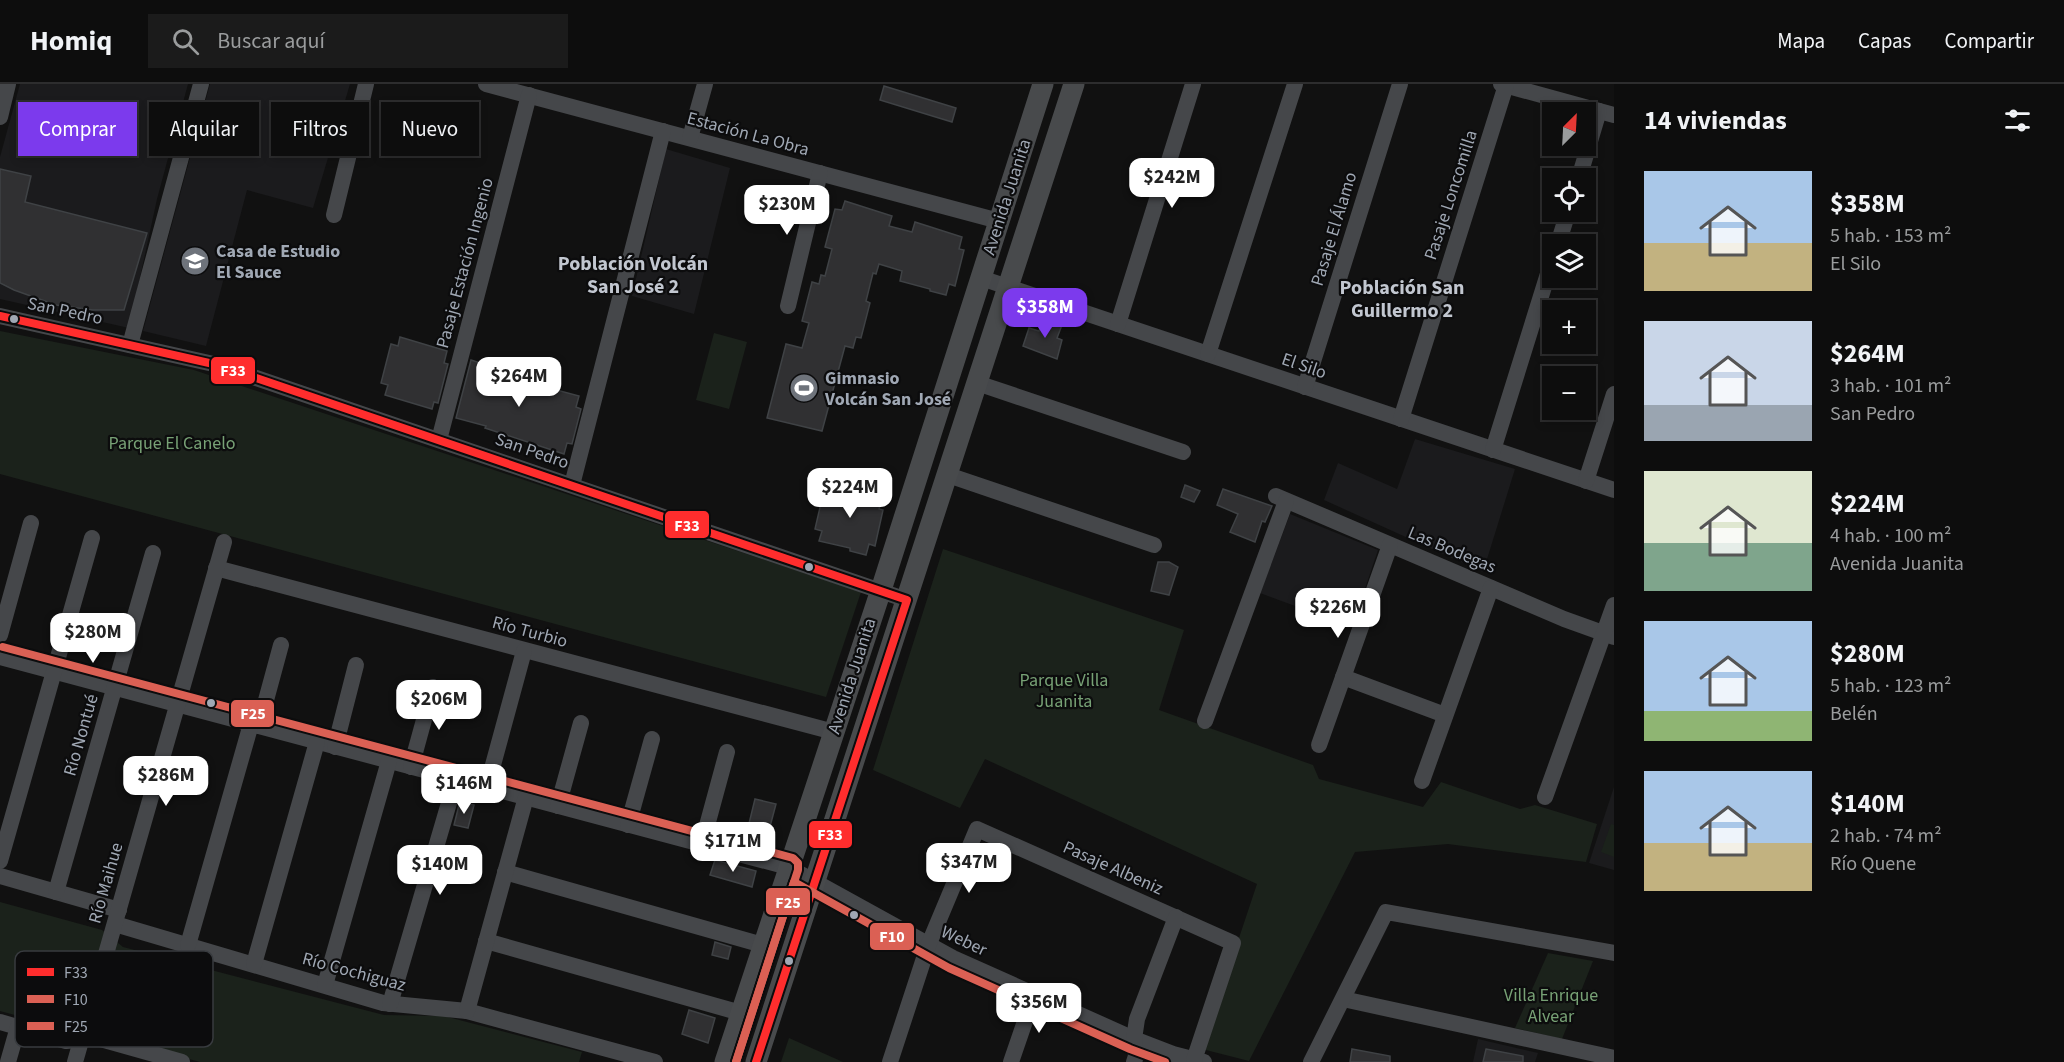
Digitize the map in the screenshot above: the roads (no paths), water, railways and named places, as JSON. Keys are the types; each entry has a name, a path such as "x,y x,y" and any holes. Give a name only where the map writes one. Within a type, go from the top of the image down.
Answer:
{"main road":[{"name":"Avenida Juanita","path":"725,1062 881,590 1043,84"},
{"name":"Avenida Juanita","path":"756,1062 1074,84"}],"street":[{"path":"1,112 8,84"},
{"path":"130,345 201,84"},
{"path":"334,215 366,84"},
{"name":"Estación La Obra","path":"486,84 999,221"},
{"path":"549,101 553,84"},
{"path":"690,138 705,84"},
{"path":"1118,324 1193,84"},
{"path":"1208,354 1295,84"},
{"name":"Pasaje El Álamo","path":"1305,387 1400,84"},
{"path":"1503,85 1607,113 1583,168"},
{"name":"Pasaje Loncomilla","path":"1401,419 1503,85"},
{"name":"Pasaje Estación Ingenio","path":"439,440 529,95"},
{"path":"572,485 663,131"},
{"path":"788,306 820,173"},
{"name":"El Silo","path":"981,278 1614,490"},
{"path":"1493,450 1544,288"},
{"name":"San Pedro","path":"0,316 218,365 907,600"},
{"path":"977,383 1183,452"},
{"path":"1586,481 1614,394"},
{"path":"948,475 1154,546"},
{"name":"Las Bodegas","path":"1205,721 1281,498 1609,636"},
{"path":"0,635 31,523"},
{"path":"0,861 92,538"},
{"name":"Río Maihue","path":"107,951 224,542"},
{"path":"1319,745 1390,545"},
{"name":"Río Nontué","path":"56,892 153,553"},
{"name":"Río Turbio","path":"216,568 834,732"},
{"path":"1422,781 1491,588"},
{"path":"1545,798 1609,636 1614,605"},
{"path":"188,945 281,645"},
{"path":"487,787 524,651"},
{"name":"Weber","path":"0,657 788,867 928,946 1134,1039 1199,1061"},
{"path":"334,747 356,665"},
{"path":"1343,677 1445,715"},
{"path":"411,767 433,687"},
{"path":"558,806 581,723"},
{"path":"628,825 652,739"},
{"path":"254,964 317,742"},
{"path":"702,844 727,752"},
{"path":"325,985 389,761"},
{"path":"390,1004 456,779"},
{"path":"467,1011 526,797"},
{"name":"Pasaje Albeniz","path":"928,946 977,829 1233,943 1199,1061"},
{"path":"505,872 763,945"},
{"name":"Río Cochiguaz","path":"0,876 56,892 188,945 209,951"},
{"path":"1311,1062 1386,912 1614,953"},
{"path":"1134,1062 1137,1019 1176,917"},
{"path":"486,941 741,1013"},
{"path":"890,1062 928,946"},
{"name":"Río Cochiguaz","path":"213,952 390,1004 467,1011 655,1062"},
{"path":"1011,1062 1034,994"},
{"path":"1342,999 1614,1058"},
{"path":"0,1022 15,1026"},
{"path":"8,1062 15,1038"},
{"name":"Río Maihue","path":"75,1062 80,1047"},
{"path":"123,1047 154,1058 182,1062"}],"place":[{"name":"Casa de Estudio El Sauce","path":"195,261"},
{"name":"Gimnasio Volcán San José","path":"804,388"}],"district":[{"name":"Población Volcán San José 2","path":"633,276"},
{"name":"Población San Guillermo 2","path":"1402,300"}],"park label":[{"name":"Parque El Canelo","path":"172,443"},
{"name":"Parque Villa Juanita","path":"1064,690"},
{"name":"Villa Enrique Alvear","path":"1551,1005"}]}
